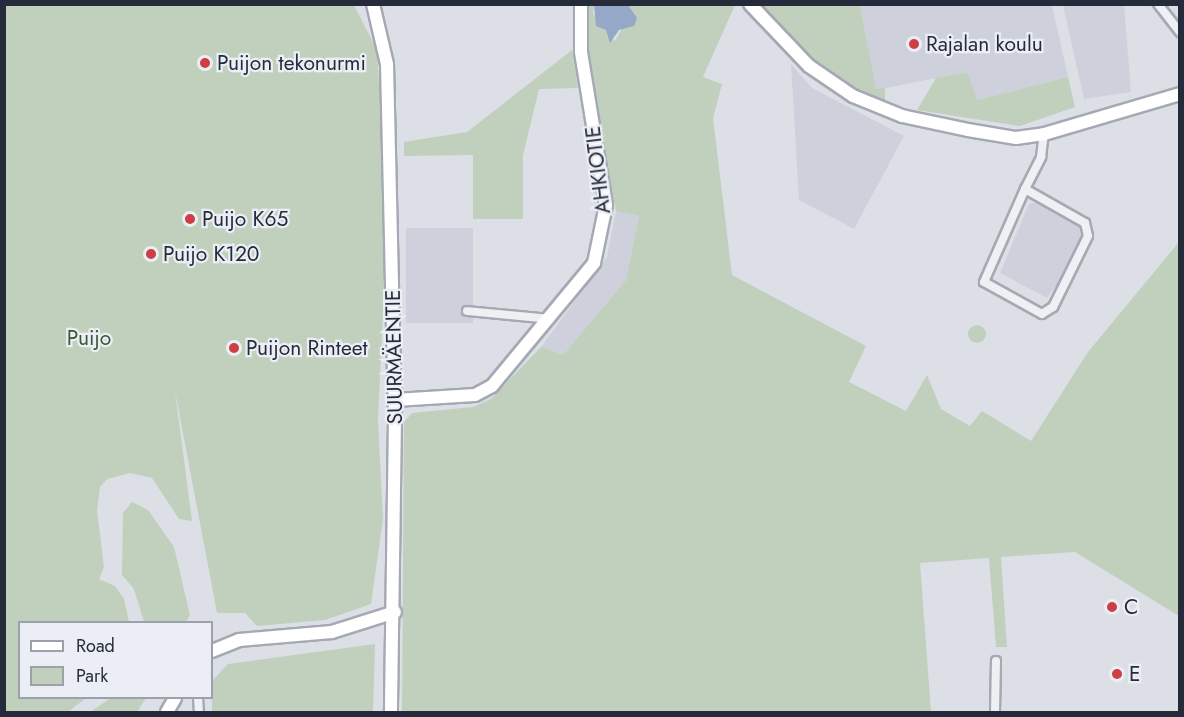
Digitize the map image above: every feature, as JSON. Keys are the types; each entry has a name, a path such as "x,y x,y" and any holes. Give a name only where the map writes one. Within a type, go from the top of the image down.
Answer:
{"street":[{"name":"SUURMÄENTIE","path":"373,4 387,64 395,400 395,612 391,712"},
{"name":"AHKIOTIE","path":"395,400 475,395 515,363 594,263 603,239 606,205 581,52 581,4"},
{"path":"750,4 809,66 853,96 902,116 968,130 1016,138 1044,134 1179,94"},
{"path":"1158,4 1179,32"},
{"path":"1025,189 1085,223 1088,236 1048,311 1042,314 984,282 1025,189 1041,157 1044,134"},
{"path":"467,311 550,319"},
{"path":"213,650 256,638 332,632 395,612"},
{"path":"995,712 996,661"}],"shaded area":[{"path":"860,5 1052,5 1068,77 977,100 966,72 876,90"},
{"path":"1063,5 1124,5 1131,92 1084,99"},
{"path":"791,64 812,88 904,136 854,229 799,200"},
{"path":"1036,202 1080,223 1083,248 1047,298 1000,273 1029,204"},
{"path":"616,211 639,216 626,280 563,355 541,347 607,257"},
{"path":"406,228 473,228 473,323 406,323"}],"green space":[{"name":"Puijo","path":"4,5 354,5 377,50 387,226 378,420 383,519 371,604 325,620 257,626 245,613 217,613 175,391 192,521 179,519 152,478 130,473 107,479 100,487 97,510 104,567 99,579 115,586 124,599 129,621 18,621 18,699 85,699 68,712 5,712"},
{"path":"583,5 594,5 593,14 615,41 631,12 628,5 735,5 703,77 722,84 713,118 732,275 866,346 849,382 906,411 927,375 941,409 970,426 982,411 1031,441 1088,352 1179,242 1179,616 1075,552 1001,557 1007,647 996,647 989,558 920,563 931,712 402,712 404,422 412,413 473,407 491,399 541,347 563,355 626,280 639,216 616,211 584,46"},
{"path":"758,5 860,5 876,89 885,88 885,103 821,71"},
{"path":"572,50 578,88 539,89 523,155 523,219 473,219 473,155 404,156 404,142 467,132"},
{"path":"967,72 977,100 1068,77 1075,107 1020,126 917,110 936,78"},
{"path":"977,325 983,328 986,334 983,340 977,343 971,340 968,334 971,328"},
{"path":"132,502 148,510 174,547 190,615 187,621 144,621 134,589 122,575 123,513"},
{"path":"375,644 373,712 212,712 213,680 228,664"},
{"path":"110,699 145,699 137,712 90,712"}],"water":[{"path":"594,5 628,5 637,18 634,26 619,30 610,43 606,30 596,26"}],"place":[{"name":"Rajalan koulu","path":"914,44"},
{"name":"Puijon tekonurmi","path":"205,63"},
{"name":"Puijo K65","path":"190,219"},
{"name":"Puijo K120","path":"151,254"},
{"name":"Puijon Rinteet","path":"234,348"},
{"name":"C","path":"1112,607"},
{"name":"E","path":"1117,674"}]}
